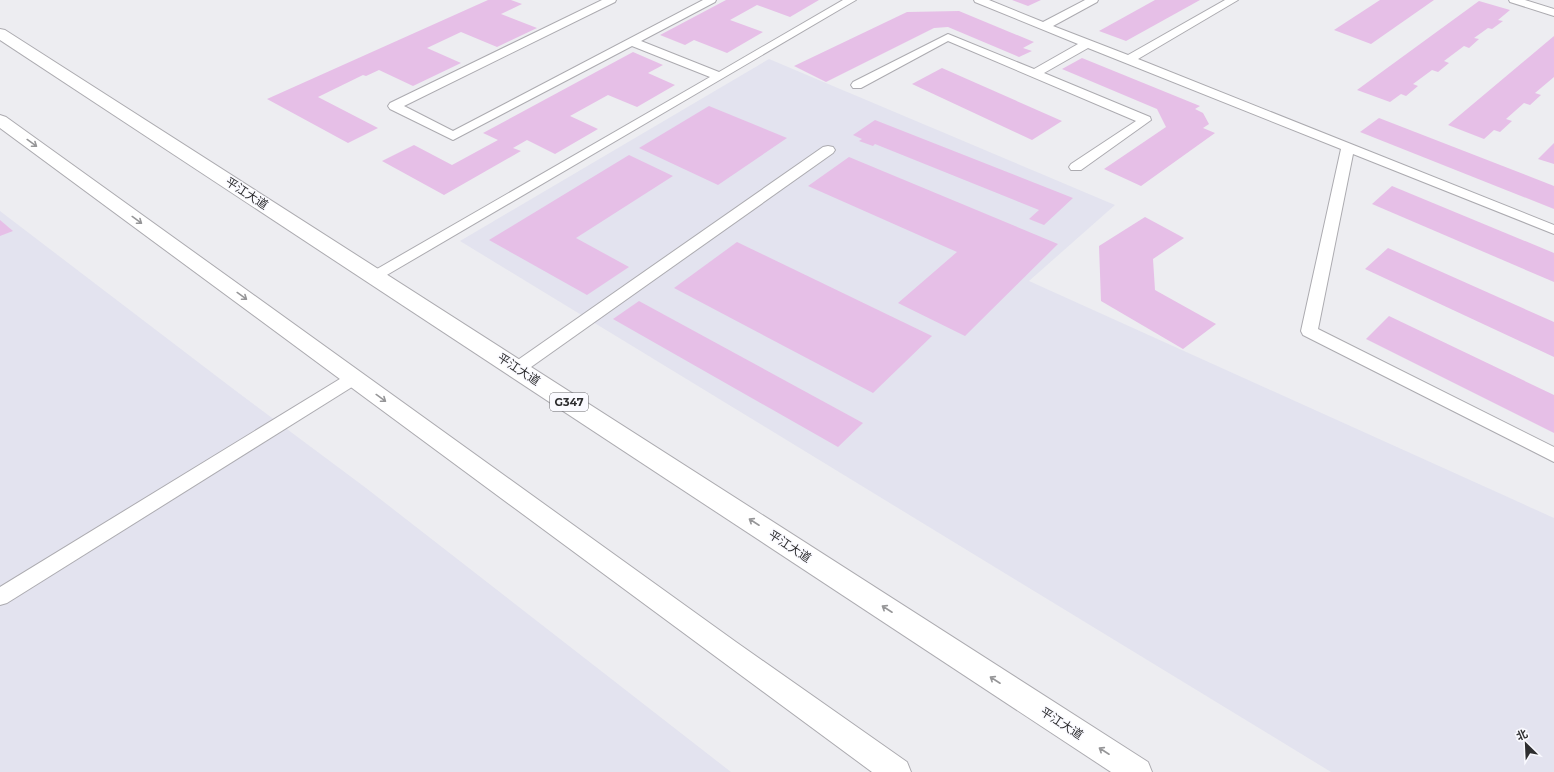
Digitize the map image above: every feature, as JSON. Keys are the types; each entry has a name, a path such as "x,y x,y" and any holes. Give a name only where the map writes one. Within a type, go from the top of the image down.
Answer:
{"highway":[{"name":"平江大道","path":"0,33 518,368 1137,772"},
{"path":"0,120 720,646 896,772"}],"lane":[{"path":"611,0 394,106 453,136 711,0"},
{"path":"375,276 851,0"},
{"path":"979,0 1554,230"},
{"path":"1044,26 1093,0"},
{"path":"1128,60 1233,0"},
{"path":"1514,0 1554,12"},
{"path":"857,85 948,37 1145,120 1076,167"},
{"path":"632,42 719,76"},
{"path":"1034,74 1088,44"},
{"path":"1348,148 1309,331 1554,455"},
{"path":"518,368 828,150"},
{"path":"0,597 354,378"}],"shaded area":[{"path":"769,59 1115,205 1029,281 1554,518 1554,772 1331,772 460,241"},
{"path":"0,211 366,488 731,772 0,772"}],"building":[{"path":"488,0 511,0 522,4 501,14 537,28 497,47 461,32 427,48 461,63 413,86 379,70 366,76 363,75 318,97 378,128 348,143 267,99"},
{"path":"726,0 819,0 790,17 757,5 730,20 763,32 727,53 694,40 685,45 660,35"},
{"path":"1012,0 1041,0 1028,6"},
{"path":"1155,0 1200,0 1126,41 1099,31"},
{"path":"1380,0 1434,0 1371,44 1334,30"},
{"path":"1479,1 1510,10 1498,20 1503,21 1492,29 1488,28 1474,38 1479,39 1469,48 1464,46 1444,61 1449,63 1438,72 1432,70 1413,84 1418,86 1406,96 1401,94 1390,102 1357,90"},
{"path":"959,11 1034,42 1023,48 1032,51 1019,57 948,27 934,28 826,82 794,66 907,12"},
{"path":"1554,36 1554,77 1535,93 1541,95 1530,105 1524,103 1506,119 1512,121 1500,132 1494,130 1484,139 1448,125"},
{"path":"633,52 663,65 648,73 675,85 637,107 608,95 570,116 598,129 555,154 527,140 513,148 521,151 444,195 382,161 414,145 452,165 498,140 483,133"},
{"path":"1082,58 1200,106 1195,109 1203,113 1209,124 1203,128 1215,133 1141,186 1104,169 1166,127 1157,109 1062,69"},
{"path":"942,68 1062,121 1032,140 912,84"},
{"path":"709,106 787,138 718,185 639,148"},
{"path":"1379,118 1554,186 1554,209 1360,132"},
{"path":"875,120 1073,198 1044,225 1029,219 1039,210 875,144 873,146 859,141 862,139 853,135"},
{"path":"1554,143 1554,164 1538,159"},
{"path":"629,155 673,176 576,238 629,267 587,295 489,240"},
{"path":"849,157 1058,244 965,336 898,303 957,252 808,186"},
{"path":"1392,186 1554,253 1554,282 1372,204"},
{"path":"1145,217 1184,238 1153,259 1155,290 1216,324 1183,349 1101,301 1099,246"},
{"path":"0,220 13,231 0,236"},
{"path":"737,242 932,336 873,393 674,288"},
{"path":"1388,248 1554,322 1554,357 1365,269"},
{"path":"639,301 863,423 838,447 613,319"},
{"path":"1389,316 1554,395 1554,433 1366,339"}]}
